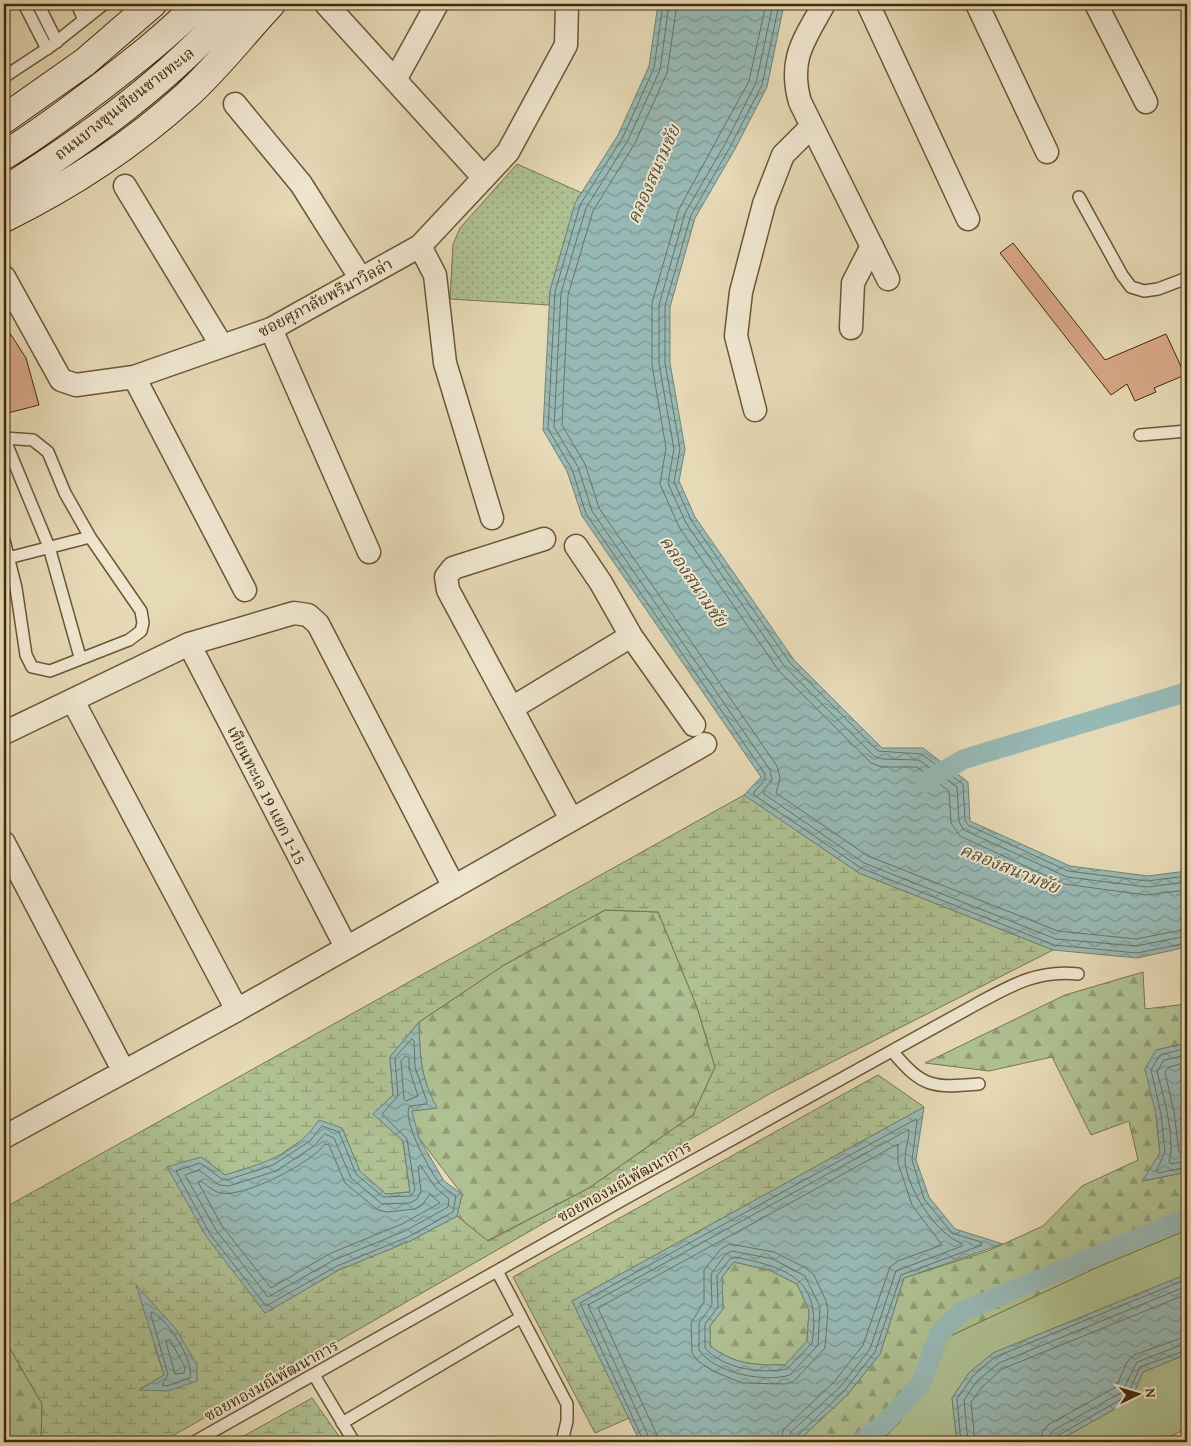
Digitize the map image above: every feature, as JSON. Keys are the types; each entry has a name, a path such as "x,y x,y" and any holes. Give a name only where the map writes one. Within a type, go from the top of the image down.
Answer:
{"main road":[{"path":"4,119 85,62 152,4"},
{"name":"ถนนบางขุนเทียนชายทะเล","path":"4,155 40,133 170,32 198,4"},
{"name":"ถนนบางขุนเทียนชายทะเล","path":"4,191 61,155 193,50 235,4"},
{"path":"4,218 53,194 123,146 180,101 271,4"}],"street":[{"path":"326,4 484,178"},
{"path":"395,80 437,4"},
{"name":"ซอยศุภาลัยพรีมาวิลล่า","path":"4,277 61,380 76,385 134,377 271,329 420,246 508,152 566,45 567,4"},
{"path":"824,4 798,54 794,81 800,102 888,279"},
{"path":"868,4 968,219"},
{"path":"977,4 1047,152"},
{"path":"1096,4 1146,102"},
{"path":"235,104 302,184 361,279"},
{"path":"755,410 736,336 741,292 764,204 784,155 812,126"},
{"path":"125,186 222,346"},
{"path":"420,246 435,275 445,363 492,518"},
{"path":"851,328 853,283 872,246"},
{"path":"271,329 369,552"},
{"path":"134,377 245,590"},
{"path":"544,539 453,568 446,577 448,590 571,818"},
{"path":"6,1129 237,1010 571,818 699,734 631,636 601,583 576,546"},
{"path":"4,733 189,644 294,613 308,615 318,624 454,886"},
{"path":"512,708 631,636"},
{"name":"เทียนทะเล 19 แยก 1-15","path":"189,644 346,946"},
{"path":"72,701 237,1010"},
{"path":"4,843 123,1070"}],"lane":[{"path":"24,4 47,49"},
{"path":"38,4 57,42"},
{"path":"77,4 84,20"},
{"path":"4,77 57,42 104,4"},
{"path":"1078,197 1122,275 1131,287 1144,291 1158,289 1187,278"},
{"path":"1140,435 1187,431"},
{"path":"4,540 16,588 26,655 32,667 50,671 128,640 141,631 143,623 141,611 90,537 65,492 48,452 34,440 4,438 49,547 80,658"},
{"path":"8,558 90,537"},
{"name":"ซอยทองมณีพัฒนาการ","path":"194,1442 497,1271 1022,980 1059,972 1078,974"},
{"path":"892,1051 910,1072 925,1083 938,1086 979,1084"},
{"path":"497,1271 520,1318 567,1404 567,1421 562,1442"},
{"path":"342,1422 520,1318"},
{"path":"314,1375 354,1442"}],"green space":[{"path":"517,164 582,193 575,204 550,291 549,305 450,299 453,244 460,228"},
{"path":"744,795 859,873 1053,950 771,1093 162,1442 41,1442 42,1404 4,1338 4,1208","holes":["605,910 658,912 697,1007 715,1067 693,1115 589,1188 488,1241 457,1216 410,1241 339,1270 265,1313 240,1277 201,1157 225,1175 271,1161 308,1136 342,1128 360,1172 386,1194 410,1192 403,1141 374,1114 393,1095 390,1057 419,1022 504,965","155,1347 196,1381 140,1389 164,1375"]},
{"path":"605,910 658,912 697,1007 715,1067 693,1115 589,1188 487,1241 457,1216 462,1194 419,1138 411,1111 436,1108 427,1086 422,1066 419,1022 504,965"},
{"path":"1143,972 1145,1009 1187,1004 1187,1043 1156,1050 1156,1115 1160,1153 1143,1181 1187,1172 1187,1230 1100,1266 935,1343 900,1422 880,1442 797,1442 848,1394 880,1354 904,1278 988,1251 1043,1226 1082,1186 1138,1160 1129,1121 1091,1135 1052,1057 989,1071 925,1063 1065,995"},
{"path":"878,1075 924,1107 572,1301 629,1418 595,1433 513,1277"},
{"path":"1187,1230 1187,1274 993,1353 969,1373 952,1398 957,1442 921,1442 920,1438 913,1442 880,1442 900,1422 935,1343 1100,1266"},
{"path":"734,1262 769,1270 797,1284 809,1310 807,1341 785,1365 746,1363 728,1357 710,1346 710,1326 723,1309 722,1277"},
{"path":"4,1338 42,1404 41,1442 4,1442"},
{"path":"1187,1354 1187,1428 1160,1442 1056,1442 1131,1400 1143,1372"},
{"path":"312,1398 343,1442 233,1442"}],"water":[{"name":"คลองสนามชัย","path":"658,4 784,4 767,87 735,149 695,218 670,307 670,363 685,449 679,481 695,517 794,660 882,748 923,748 968,782 970,821 1070,866 1148,876 1187,871 1187,947 1137,958 1053,950 859,873 744,795 761,777 582,516 567,471 543,430 550,291 575,203 618,135 649,66"},
{"path":"419,1022 424,1076 437,1108 412,1111 419,1138 444,1181 462,1194 457,1216 410,1241 339,1270 265,1313 206,1236 167,1167 201,1157 225,1175 239,1171 266,1162 289,1150 310,1132 319,1120 342,1128 360,1171 386,1194 410,1192 403,1141 373,1114 393,1095 390,1057"},
{"path":"1187,1043 1187,1172 1142,1181 1160,1153 1156,1115 1145,1069 1156,1050"},
{"path":"924,1107 916,1160 929,1197 955,1229 1003,1244 904,1278 880,1354 848,1394 797,1442 640,1442 572,1301","holes":["734,1262 769,1270 797,1284 809,1310 807,1341 785,1365 745,1363 728,1357 710,1346 710,1326 723,1309 722,1277"]},
{"path":"1187,1274 1187,1354 1143,1372 1131,1400 1056,1442 957,1442 952,1398 969,1373 993,1353"},
{"path":"136,1285 176,1329 197,1365 197,1381 168,1391 139,1390 164,1375"}],"building":[{"path":"1013,243 1105,360 1166,334 1185,375 1154,388 1156,392 1135,401 1127,384 1111,395 1000,253"},
{"path":"4,324 26,358 39,405 4,414"}],"waterway":[{"path":"925,782 964,759 1187,692"},
{"path":"862,1442 887,1421 921,1384 939,1334 961,1312 1187,1218"}]}
